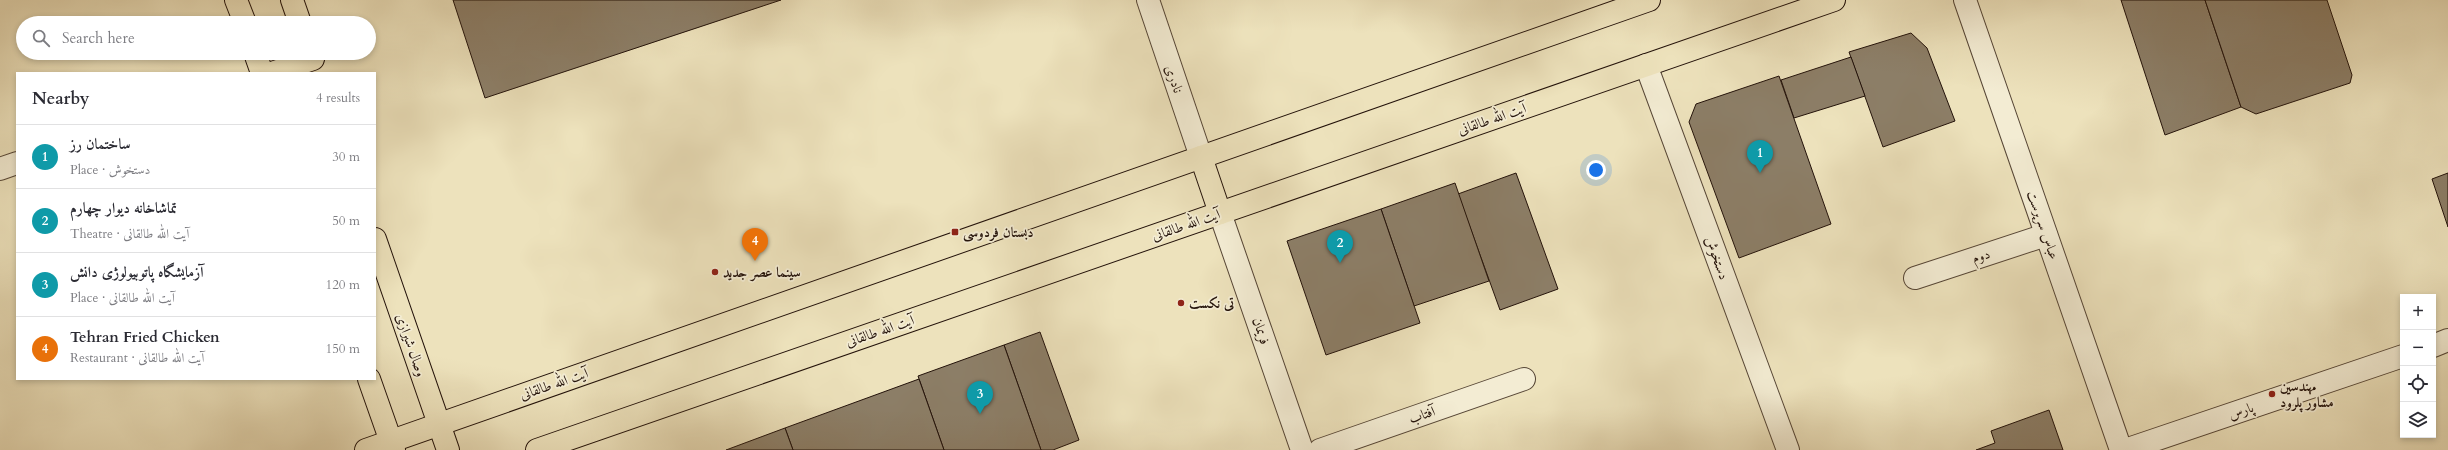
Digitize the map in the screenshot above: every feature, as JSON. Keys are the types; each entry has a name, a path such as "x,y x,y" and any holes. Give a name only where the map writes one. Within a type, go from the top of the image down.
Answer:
{"main road":[{"path":"236,0 242,16"},
{"path":"292,0 298,16"},
{"name":"آیت الله طالقانی","path":"366,450 393,446 439,425 1649,0"},
{"name":"آیت الله طالقانی","path":"537,450 1834,0"},
{"path":"257,60 262,72"},
{"path":"276,72 314,62"},
{"path":"1201,157 1220,213"},
{"name":"وصال شیرازی","path":"376,242 448,450"},
{"path":"369,380 393,446"}],"street":[{"name":"نادری","path":"1148,0 1201,157"},
{"name":"عباس سرپرست","path":"1965,0 2121,450"},
{"name":"دستخوش","path":"1646,66 1788,450"},
{"path":"0,169 16,163"},
{"name":"فریمان","path":"1220,213 1302,450"},
{"name":"دوم","path":"1915,278 2046,234"},
{"path":"2436,345 2448,340"},
{"name":"پارس","path":"2125,450 2400,357"},
{"name":"آفتاب","path":"1320,450 1524,380"}],"building":[{"path":"453,0 781,0 485,98"},
{"path":"2121,0 2205,0 2241,107 2165,135"},
{"path":"2205,0 2327,0 2352,75 2350,83 2256,114 2241,107"},
{"path":"1911,33 1927,48 1955,121 1883,147 1849,52"},
{"path":"1851,57 1865,96 1794,118 1781,80"},
{"path":"1779,76 1831,224 1739,258 1689,122 1696,104"},
{"path":"1516,173 1558,289 1500,310 1458,194"},
{"path":"2448,173 2448,227 2432,179"},
{"path":"1455,183 1489,281 1414,306 1381,209"},
{"path":"1381,209 1420,323 1326,355 1287,241"},
{"path":"1040,332 1079,440 1053,450 1041,450 1004,345"},
{"path":"1004,345 1041,450 944,450 918,376"},
{"path":"919,379 944,450 793,450 785,428"},
{"path":"2049,410 2063,450 1976,450 1995,443 1991,431"},
{"path":"785,428 793,450 726,450"}],"place":[{"name":"ساختمان رز","path":"1760,173"},
{"name":"دبستان فردوسی","path":"955,232"},
{"name":"Tehran Fried Chicken","path":"755,261"},
{"name":"تماشاخانه دیوار چهارم","path":"1340,263"},
{"name":"سینما عصر جدید","path":"715,272"},
{"name":"تی نکست","path":"1181,303"},
{"name":"مهندسین مشاور پلرود","path":"2272,394"},
{"name":"آزمایشگاه پاتوبیولوژی دانش","path":"980,414"}]}
